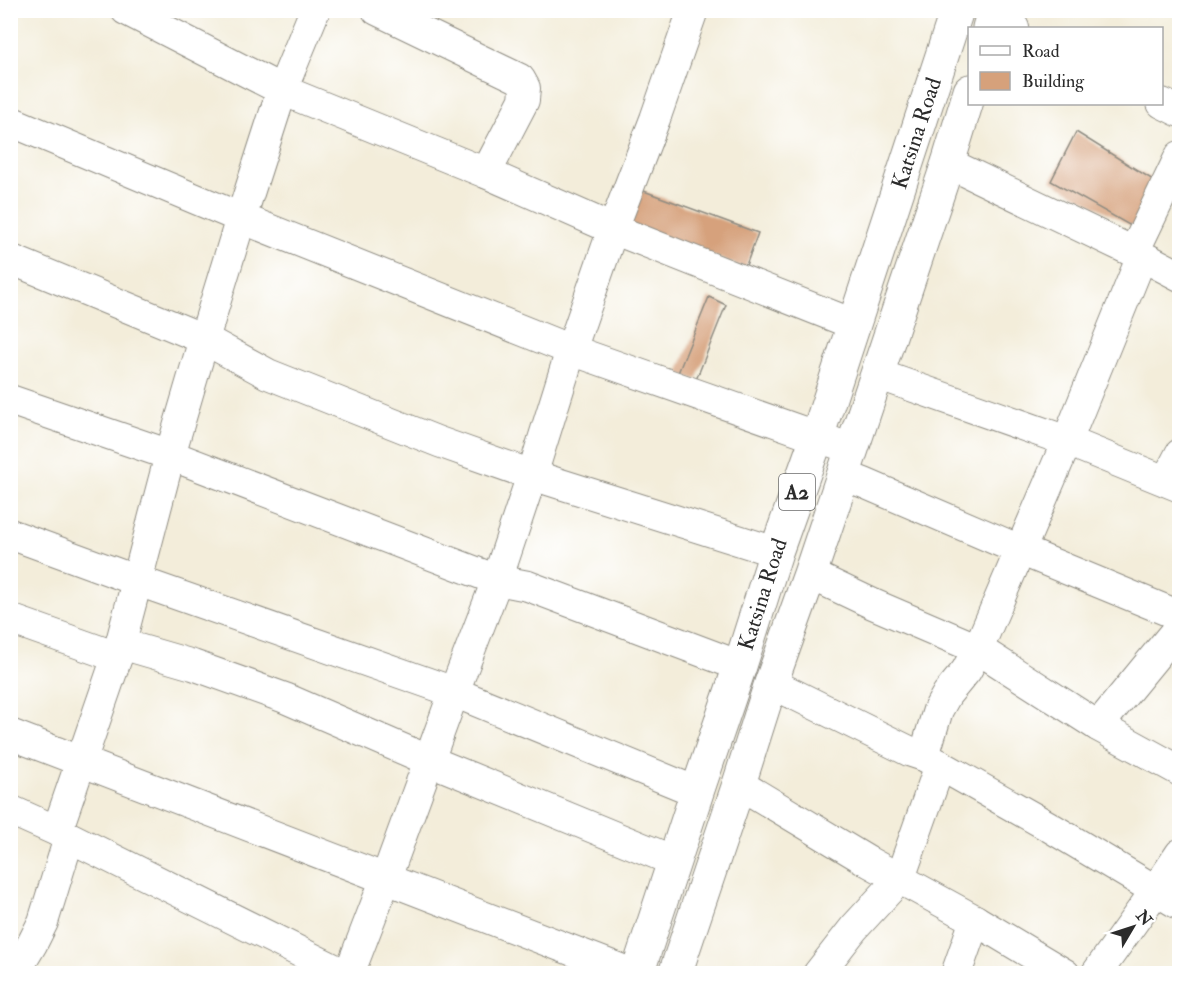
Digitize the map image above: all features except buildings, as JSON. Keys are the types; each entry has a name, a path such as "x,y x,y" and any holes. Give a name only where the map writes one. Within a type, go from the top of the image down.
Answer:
{"highway":[{"name":"Katsina Road","path":"635,974 740,666 776,552 817,437 957,10"},
{"name":"Katsina Road","path":"680,972 771,683 810,574 948,162 968,94"}],"street":[{"path":"126,10 282,90 486,173 614,229 853,324"},
{"path":"22,968 43,922 81,761 119,651 170,455 204,339 282,90 315,10"},
{"path":"377,10 520,79 525,88 524,100 486,173"},
{"path":"10,810 63,834 340,972 386,878 453,692 497,580 571,351 693,10"},
{"path":"1163,104 1179,112"},
{"path":"10,122 241,219 571,351 817,437 874,487 1179,616"},
{"path":"818,974 854,928 900,878 932,761 938,710 947,694 966,671 978,649 1067,441 1138,254 1179,156"},
{"path":"948,162 1179,276"},
{"path":"10,259 204,339 268,374 439,442 532,475 776,552"},
{"path":"877,374 1067,441 1173,484 1179,454"},
{"path":"10,400 170,455 497,580 528,586 740,666"},
{"path":"10,534 453,692 697,792"},
{"path":"810,574 978,649 1098,726 1179,771"},
{"path":"10,619 119,651 193,665 285,698 428,760 674,861"},
{"path":"1098,726 1179,626"},
{"path":"771,683 932,761 1048,826 1168,898"},
{"path":"10,734 635,974"},
{"path":"739,784 869,862 975,920 1065,974"},
{"path":"1096,974 1168,898 1179,854"},
{"path":"956,974 975,920"}]}
